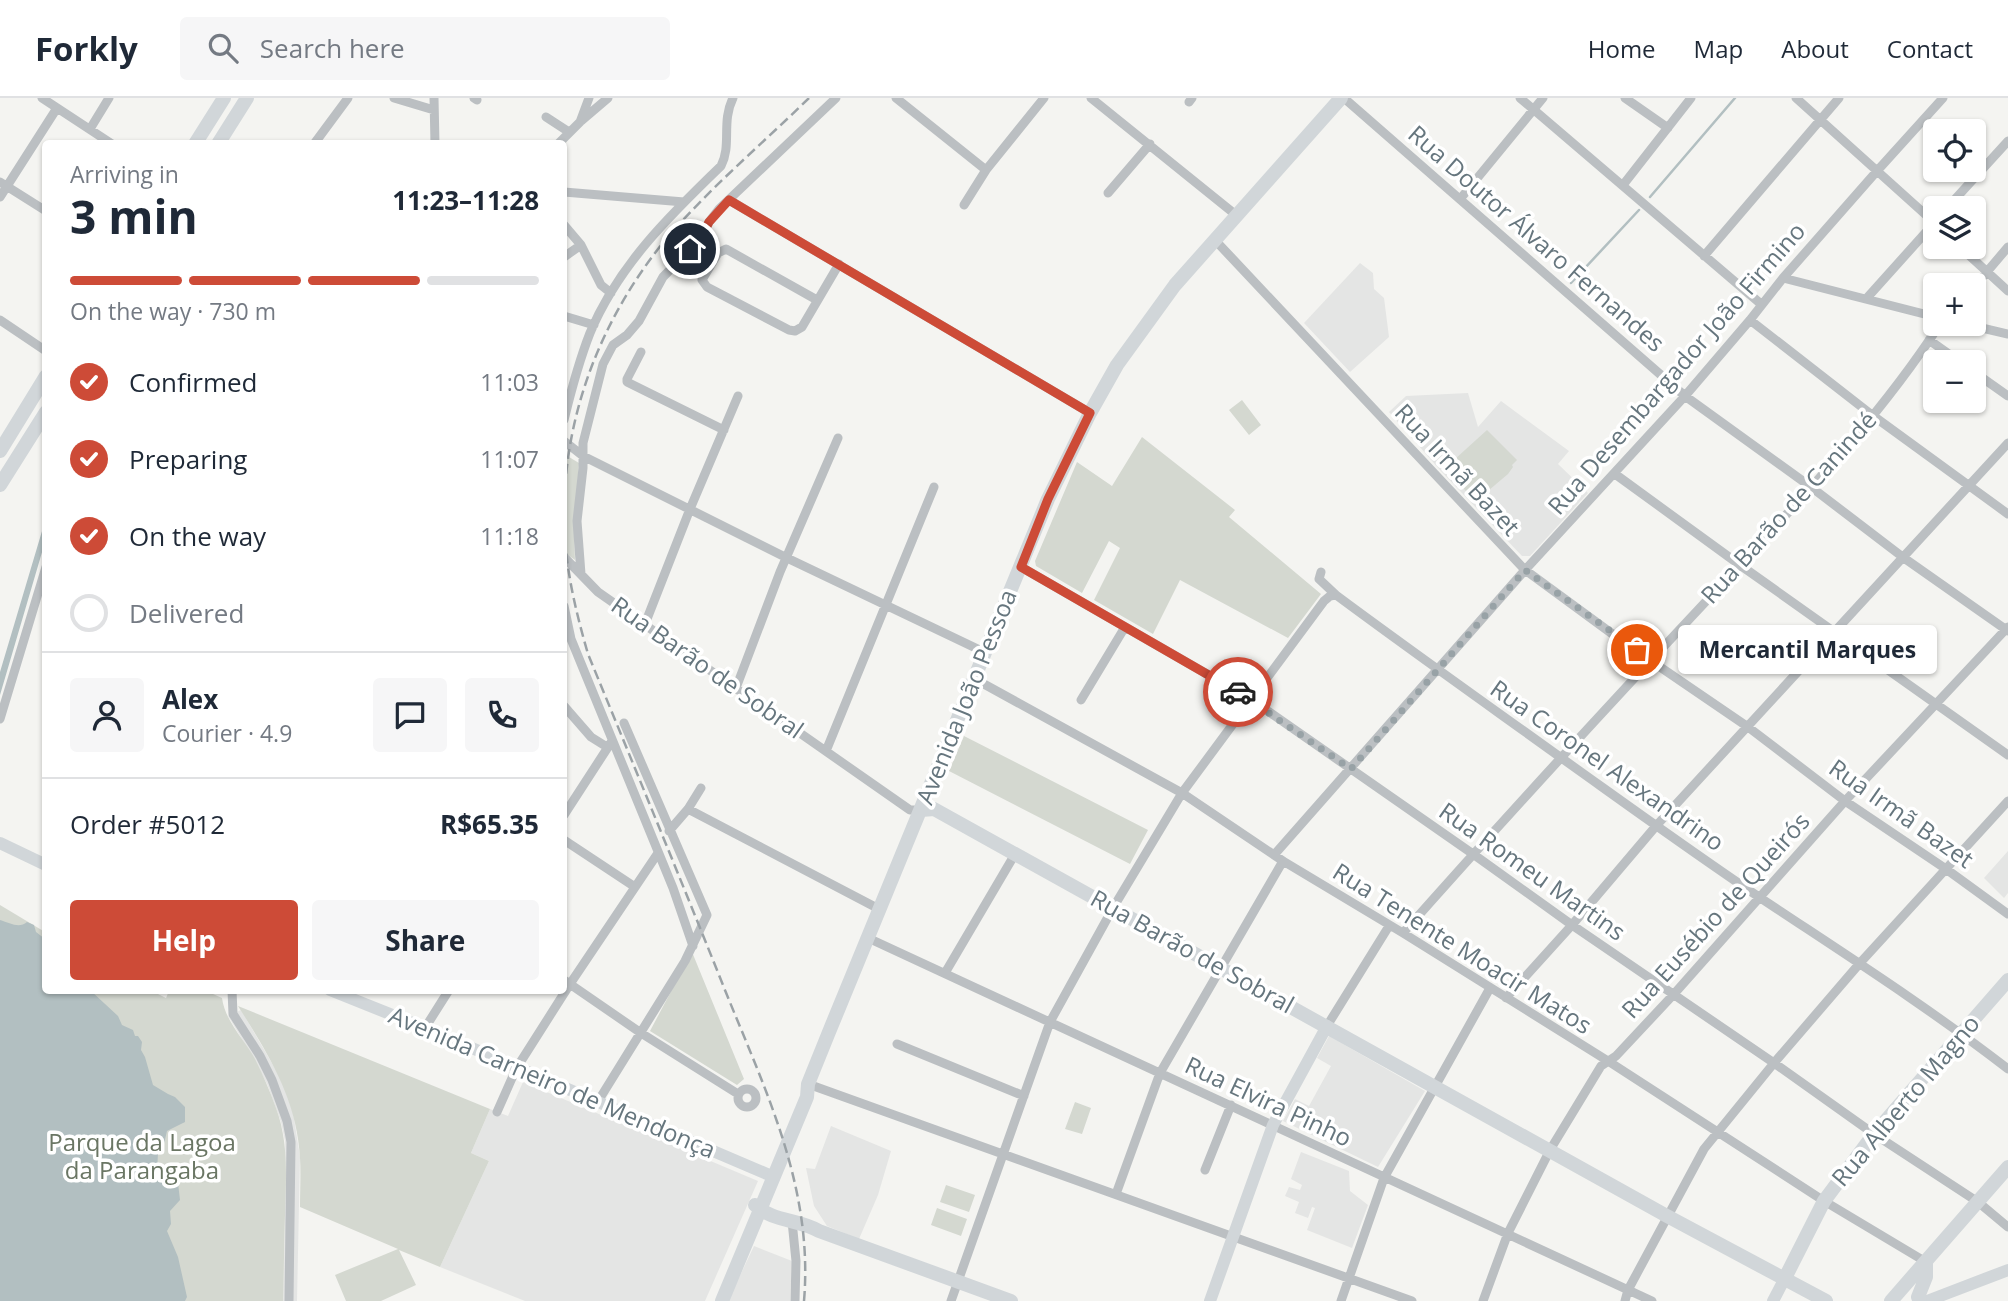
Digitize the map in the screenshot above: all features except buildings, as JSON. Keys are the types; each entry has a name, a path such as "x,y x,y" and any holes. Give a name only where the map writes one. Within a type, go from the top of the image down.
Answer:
{"main road":[{"path":"198,140 225,98"},
{"path":"221,140 247,98"},
{"name":"Avenida João Pessoa","path":"722,1301 770,1176 807,1097 808,1084 973,678 1048,499 1090,413 1117,365 1175,285 1343,98"},
{"path":"0,451 42,383"},
{"path":"0,485 42,417"},
{"name":"Rua Barão de Sobral","path":"921,810 934,809 1667,1216 1826,1301"},
{"path":"0,843 42,863"},
{"name":"Rua Alberto Magno","path":"1773,1301 1824,1201 1874,1134 2008,980"},
{"name":"Avenida Carneiro de Mendonça","path":"338,994 425,1028 770,1176"},
{"path":"1210,1301 1273,1125 1327,1026"},
{"path":"1891,1301 2008,1167"},
{"path":"758,1207 778,1218 807,1225 1011,1301"},
{"name":"Avenida João Pessoa","path":"714,1301 758,1207"},
{"path":"1920,1301 1918,1297 1926,1277 1926,1262"},
{"path":"1927,1301 2008,1270"}],"street":[{"path":"42,98 106,140"},
{"path":"90,129 108,98"},
{"path":"317,140 348,98"},
{"path":"434,98 435,140"},
{"path":"580,122 589,98"},
{"path":"562,140 608,98"},
{"path":"567,409 594,325 624,271 654,232 722,166 725,159 727,110 733,98"},
{"path":"581,574 577,521 583,443 598,380 608,352 634,328 663,277 701,238 709,222 836,98"},
{"path":"896,98 986,170"},
{"path":"964,205 986,170 1044,98"},
{"path":"1091,98 1236,215"},
{"name":"Rua Doutor Álvaro Fernandes","path":"1343,98 1461,198 1685,396 1904,558 2007,629"},
{"path":"1520,98 1761,304"},
{"path":"1461,198 1543,98"},
{"path":"1625,98 1668,128"},
{"path":"1623,185 1691,98"},
{"path":"1796,98 1923,211"},
{"path":"1704,256 1839,98"},
{"name":"Rua Desembargador João Firmino","path":"1274,855 1525,570 1685,396 1783,278 1944,98"},
{"path":"400,99 434,110"},
{"path":"0,197 3,184 57,108"},
{"path":"546,117 569,132"},
{"path":"1958,196 2008,141"},
{"path":"1108,193 1150,145"},
{"path":"3,184 42,208"},
{"path":"567,191 684,202"},
{"path":"729,200 810,244 839,264 1090,413"},
{"path":"567,229 581,245 598,280 611,293"},
{"path":"1866,299 1923,235"},
{"name":"Rua Irmã Bazet","path":"1214,239 1525,570 1748,727 1845,801 2008,914"},
{"path":"567,255 581,245"},
{"path":"1987,272 2008,247"},
{"path":"817,300 726,249 718,253 702,280 707,288 789,330 799,330 839,264"},
{"path":"1973,259 2008,291"},
{"path":"1783,278 1923,314"},
{"path":"567,317 594,325"},
{"path":"0,320 42,348"},
{"path":"1750,320 1872,415 2008,514"},
{"path":"1986,329 2008,334"},
{"name":"Rua Barão de Canindé","path":"1403,933 1473,853 1811,487 1872,415 1932,336"},
{"path":"1929,340 1943,350"},
{"path":"641,352 626,379 627,382 724,429"},
{"path":"567,375 575,380"},
{"path":"1986,380 2008,396"},
{"path":"645,624 738,396"},
{"path":"736,688 780,572 838,438"},
{"path":"567,443 583,456 984,652"},
{"path":"1506,998 1656,826 2008,443"},
{"path":"1615,474 2008,755"},
{"path":"826,751 934,487"},
{"name":"Rua Barão de Sobral","path":"567,560 598,592 910,810 921,810"},
{"name":"Rua Romeu Martins","path":"1021,567 1252,700 1874,1134 1978,1202 2008,1227"},
{"path":"1321,572 1319,579 1336,595"},
{"path":"0,719 42,579"},
{"path":"951,1301 1050,1022 1113,908 1182,793 1324,601 1336,595"},
{"name":"Rua Coronel Alexandrino","path":"1336,595 1656,826 1860,963 2008,1069"},
{"path":"567,621 571,639 609,744 659,853 693,946"},
{"path":"1081,701 1125,627"},
{"name":"Rua Eusébio de Queirós","path":"1483,1301 1508,1233 1550,1150 1599,1069 1616,1056 1674,994 1845,801 2007,629"},
{"name":"Rua Tenente Moacir Matos","path":"973,678 1182,793 1283,861 1403,933 1608,1061 1824,1201 1926,1262"},
{"path":"567,709 591,737 609,744"},
{"path":"597,1102 693,946 707,915 624,723"},
{"path":"567,810 609,744"},
{"path":"669,831 688,809 701,788"},
{"path":"1625,1301 1628,1290 1667,1216 1704,1149 1717,1132 1860,963 2008,801"},
{"path":"688,809 879,909"},
{"path":"567,842 635,887"},
{"path":"659,853 567,982 641,1033 738,1094"},
{"path":"945,974 1015,854"},
{"path":"1116,1194 1160,1073 1283,861"},
{"path":"1327,1026 1389,926"},
{"name":"Rua Elvira Pinho","path":"867,938 1652,1301"},
{"path":"1341,1301 1384,1178 1490,988"},
{"path":"232,994 233,1014 272,1080 287,1121 291,1142 289,1301"},
{"path":"425,1028 446,994"},
{"path":"497,1112 516,1069 560,994"},
{"path":"897,1044 1024,1096"},
{"path":"808,1084 1412,1301"},
{"path":"1205,1170 1231,1105"},
{"path":"792,1221 796,1261 795,1301"}],"shaded area":[{"path":"1360,263 1373,273 1374,289 1384,298 1389,337 1350,372 1304,323"},
{"path":"1468,393 1478,427 1501,401 1569,451 1558,464 1588,493 1530,556 1522,556 1389,412 1406,396"},
{"path":"42,531 42,552 0,695 0,672"},
{"path":"2008,851 2008,893 2004,898 1984,878"},
{"name":"Parque da Lagoa da Parangaba","path":"0,920 14,925 27,922 34,925 36,932 42,937 42,994 94,994 118,1016 122,1025 133,1030 142,1042 141,1050 153,1085 175,1097 185,1107 185,1122 167,1131 163,1148 158,1153 157,1172 169,1184 178,1183 180,1200 170,1211 171,1224 167,1231 178,1257 187,1297 185,1301 0,1301"},
{"path":"241,1010 284,1084 293,1112 300,1157 297,1301 283,1301 285,1141 267,1084 228,1016"},
{"path":"1329,1036 1425,1091 1378,1167 1283,1121 1295,1099 1309,1106 1331,1066 1317,1058"},
{"path":"523,1082 758,1181 705,1301 525,1301 440,1267 489,1161 471,1153 490,1109 508,1116"},
{"path":"831,1126 891,1151 878,1195 859,1239 827,1226 814,1206 806,1168 815,1169"},
{"path":"1301,1152 1349,1171 1350,1191 1368,1205 1352,1248 1307,1230 1315,1208 1312,1207 1308,1218 1295,1213 1299,1202 1285,1196 1289,1187 1300,1190 1302,1185 1291,1179"},
{"path":"754,1246 792,1261 790,1301 728,1301"}],"green space":[{"path":"1242,400 1261,425 1249,435 1229,410"},
{"path":"1487,430 1517,460 1508,474 1475,500 1444,469"},
{"path":"1142,437 1235,510 1229,517 1321,594 1288,638 1180,580 1153,634 1094,600 1120,548 1109,541 1082,593 1036,566 1035,561 1077,462 1112,486"},
{"path":"567,456 579,463 574,532 575,560 567,554"},
{"path":"964,736 1148,830 1130,864 949,771"},
{"name":"Parque da Lagoa da Parangaba","path":"0,905 42,930 42,994 158,994 166,998 168,994 213,994 222,998 231,1022 264,1077 276,1108 283,1134 286,1175 283,1301 0,1301"},
{"path":"692,952 744,1079 737,1085 650,1031"},
{"path":"238,1006 490,1109 471,1153 489,1161 440,1267 399,1250 416,1285 381,1301 346,1301 335,1275 398,1249 300,1207 300,1158 293,1116 270,1060"},
{"path":"1075,1102 1091,1108 1082,1134 1065,1129"},
{"path":"946,1185 975,1195 969,1212 940,1202"},
{"path":"937,1208 967,1219 961,1236 931,1225"}],"waterway":[{"path":"1650,197 1735,98"},
{"path":"1571,283 1639,210"}],"railway":[{"path":"567,470 575,421 586,383 600,346 638,276 662,244 697,206 809,98"},
{"path":"567,559 588,654 781,1134 801,1215 805,1257 804,1301"}],"way so far":[{"path":"1238,692 1351,769 1525,570 1637,650"}],"place":[{"name":"Mercantil Marques","path":"1637,650"}],"route":[{"path":"690,249 701,238 719,209 729,200 1090,413 1048,499 1021,567 1238,692"}]}
